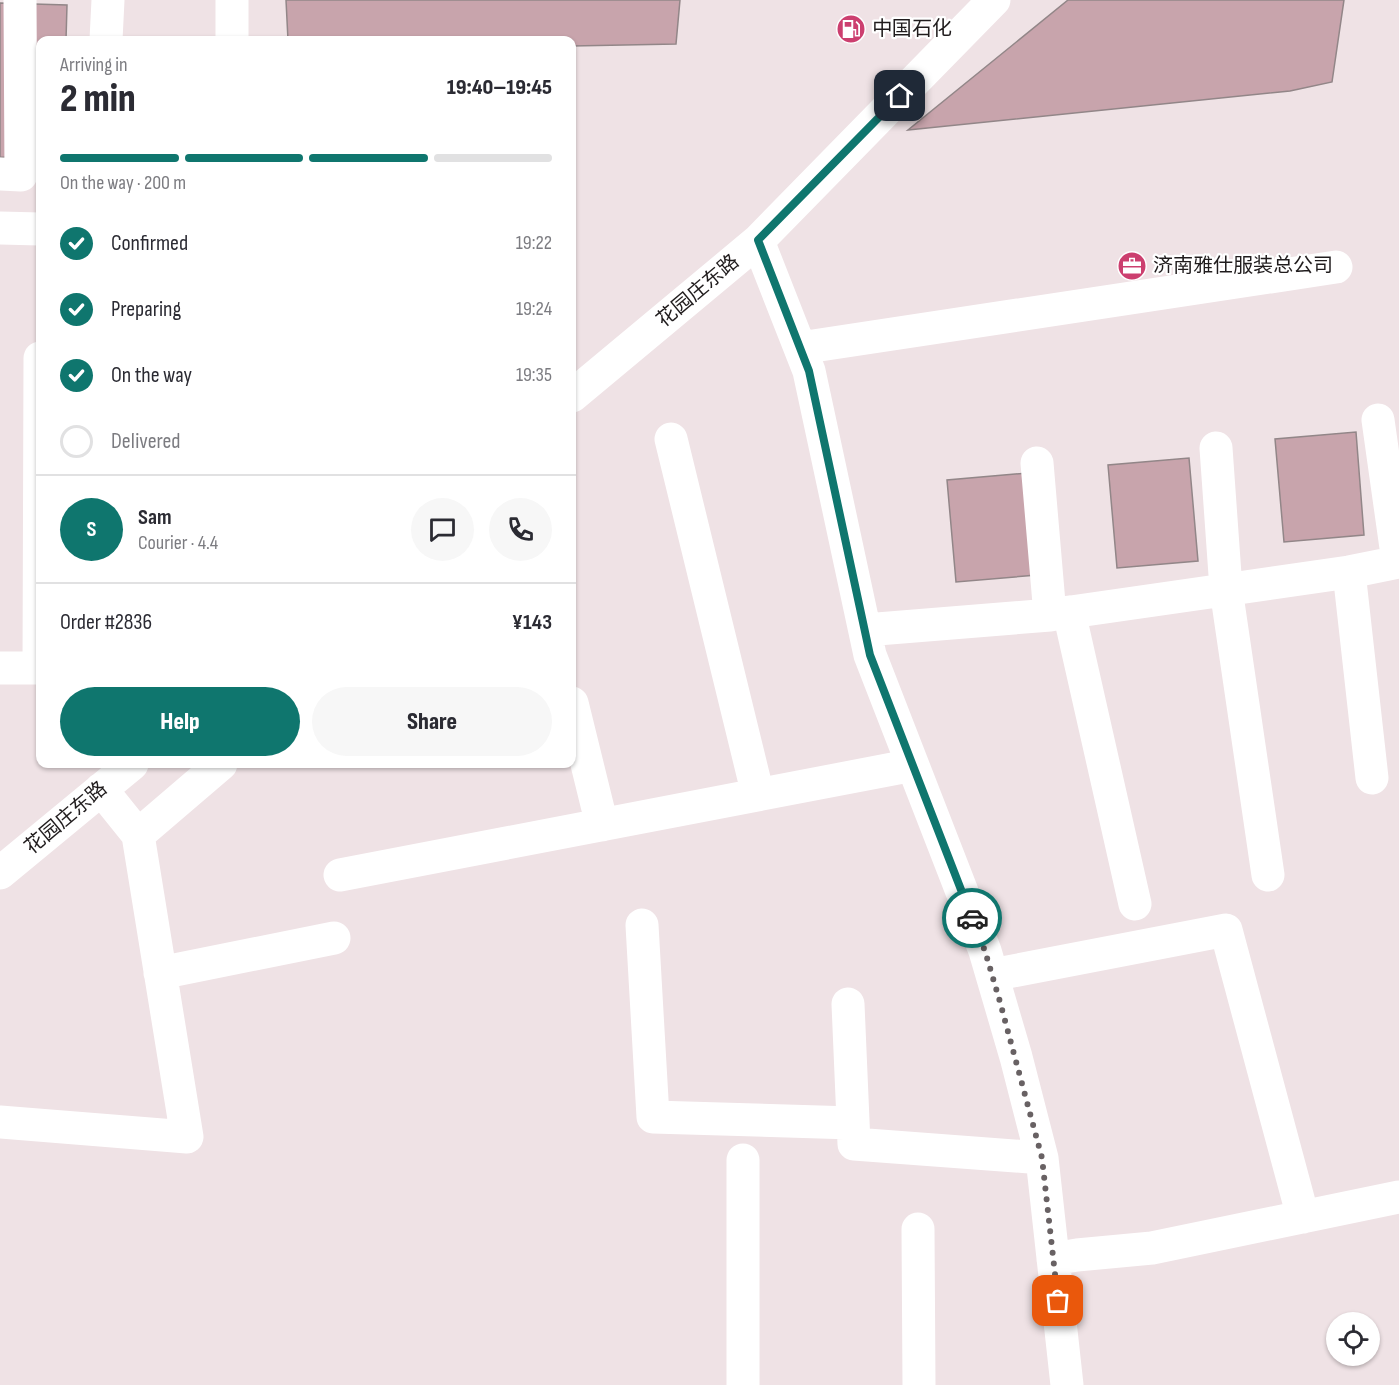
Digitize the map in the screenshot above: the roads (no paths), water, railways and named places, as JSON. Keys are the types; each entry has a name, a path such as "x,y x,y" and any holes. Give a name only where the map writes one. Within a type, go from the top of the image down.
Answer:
{"street":[{"path":"0,174 21,175 20,0"},
{"path":"106,36 108,0"},
{"path":"232,0 232,36"},
{"name":"花园庄东路","path":"576,393 758,240 994,0"},
{"path":"0,228 36,229"},
{"path":"758,240 809,371 870,655 985,951 1042,1158 1067,1385"},
{"path":"800,348 1336,267"},
{"path":"865,630 1060,613 1349,572 1399,562 1378,420"},
{"path":"671,439 758,795"},
{"path":"1216,448 1226,589 1269,875"},
{"path":"1036,463 1060,613 1135,904"},
{"path":"1349,572 1372,778"},
{"path":"0,668 36,668"},
{"path":"576,719 602,825"},
{"path":"340,875 903,767"},
{"name":"花园庄东路","path":"0,873 127,768"},
{"path":"138,835 216,768"},
{"path":"0,1122 187,1137 138,835 101,789"},
{"path":"642,926 653,1117 853,1123"},
{"path":"992,975 1226,930 1304,1217"},
{"path":"160,973 334,938"},
{"path":"848,1004 854,1144 1042,1158"},
{"path":"743,1160 743,1385"},
{"path":"1053,1259 1152,1248 1399,1197"},
{"path":"918,1229 919,1385"}],"place":[{"name":"中国石化","path":"851,29"},
{"name":"济南雅仕服装总公司","path":"1132,266"}]}
